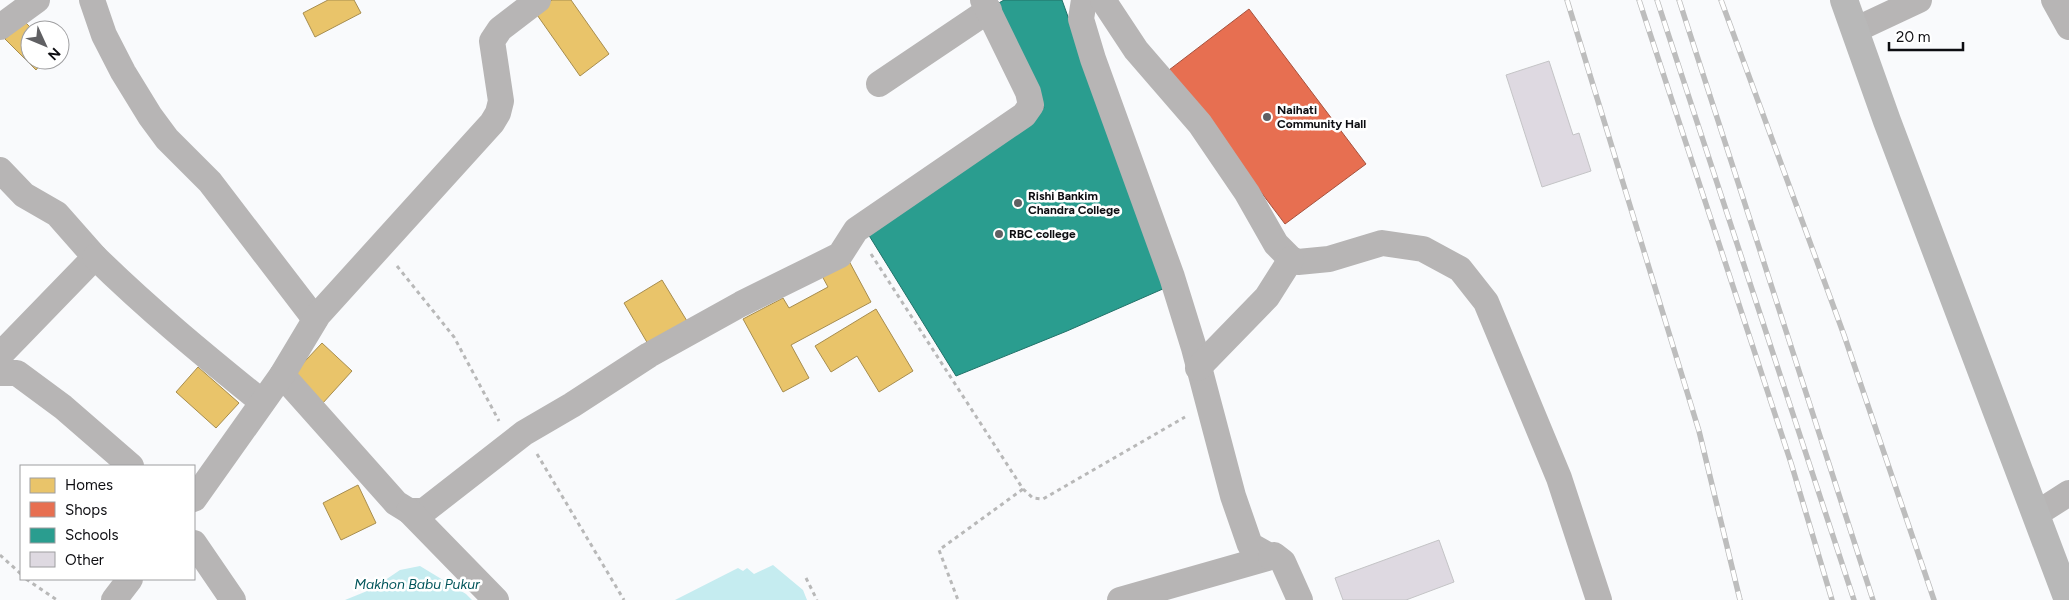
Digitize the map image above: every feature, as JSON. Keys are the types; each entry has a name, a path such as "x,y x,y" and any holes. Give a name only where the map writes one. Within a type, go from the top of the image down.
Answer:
{"main road":[{"path":"1844,0 1887,121 2068,600"}],"street":[{"path":"0,27 37,0"},
{"path":"92,0 104,35 123,72 150,116 167,139 210,182 315,319"},
{"path":"195,498 282,375 315,319 492,124 498,113 501,101 492,41 500,29 538,0"},
{"path":"1084,0 1081,19 1172,277 1233,496 1250,545 1271,557"},
{"path":"1103,0 1136,50 1200,124 1246,193 1276,244 1291,259 1298,262 1329,259 1382,243 1423,249 1460,269 1486,302 1560,478 1599,600"},
{"path":"1855,30 1919,0"},
{"path":"2054,0 2069,28"},
{"path":"409,512 424,511 517,438 649,355 741,304 840,255 856,230 1024,116 1031,105 1028,92 986,5 880,84"},
{"path":"0,170 24,196 57,214 124,286 189,343 262,402"},
{"path":"0,355 95,256"},
{"path":"1198,368 1268,297 1291,259"},
{"path":"0,373 17,374 63,407 130,465"},
{"path":"282,375 396,503 409,512 496,600"},
{"path":"2036,514 2069,493"},
{"path":"195,544 233,600"},
{"path":"1120,600 1274,555 1283,562 1300,600"},
{"path":"114,600 129,580"}],"path":[{"path":"856,230 1023,489 1032,498 1043,499 1208,405"},
{"path":"381,246 454,337 517,438 624,600"},
{"path":"958,600 939,550 1023,489"},
{"path":"0,555 20,573"},
{"path":"806,578 817,600"},
{"path":"27,580 57,600"}],"water":[{"path":"773,565 803,590 807,600 675,600 738,568 743,571 747,568 754,574"},
{"name":"Makhon Babu Pukur","path":"420,566 466,594 472,600 345,600 372,589 400,570"}],"building: Homes":[{"path":"328,0 354,0 361,13 315,37 303,13"},
{"path":"552,0 571,0 609,54 580,76 535,12"},
{"path":"20,25 20,54 5,39"},
{"path":"849,261 871,302 791,345 809,378 783,392 743,319 783,298 789,308 828,287 822,276"},
{"path":"662,280 687,321 648,344 624,303"},
{"path":"876,309 913,371 879,392 857,356 831,372 815,346"},
{"path":"322,343 352,371 322,404 292,375"},
{"path":"198,367 239,403 216,428 176,392"},
{"path":"358,485 376,523 341,540 323,503"}],"building: Shops":[{"name":"Naihati Community Hall","path":"1249,9 1366,164 1285,224 1169,70"}],"building: Schools":[{"name":"Rishi Bankim Chandra College","path":"1004,0 1062,0 1165,288 1067,331 956,376 865,229 1044,108 997,4"}],"building: Other":[{"path":"1549,61 1573,135 1579,133 1591,171 1542,187 1506,75"},
{"path":"1439,540 1454,582 1406,600 1343,600 1335,578"}],"railway":[{"path":"1567,0 1699,431 1740,600"},
{"path":"1639,0 1791,463 1832,600"},
{"path":"1657,0 1854,600"},
{"path":"1679,0 1873,600"},
{"path":"1721,0 1844,335 1934,600"}],"place":[{"name":"Naihati Community Hall","path":"1267,117"},
{"name":"Rishi Bankim Chandra College","path":"1018,203"},
{"name":"RBC college","path":"999,234"}]}
